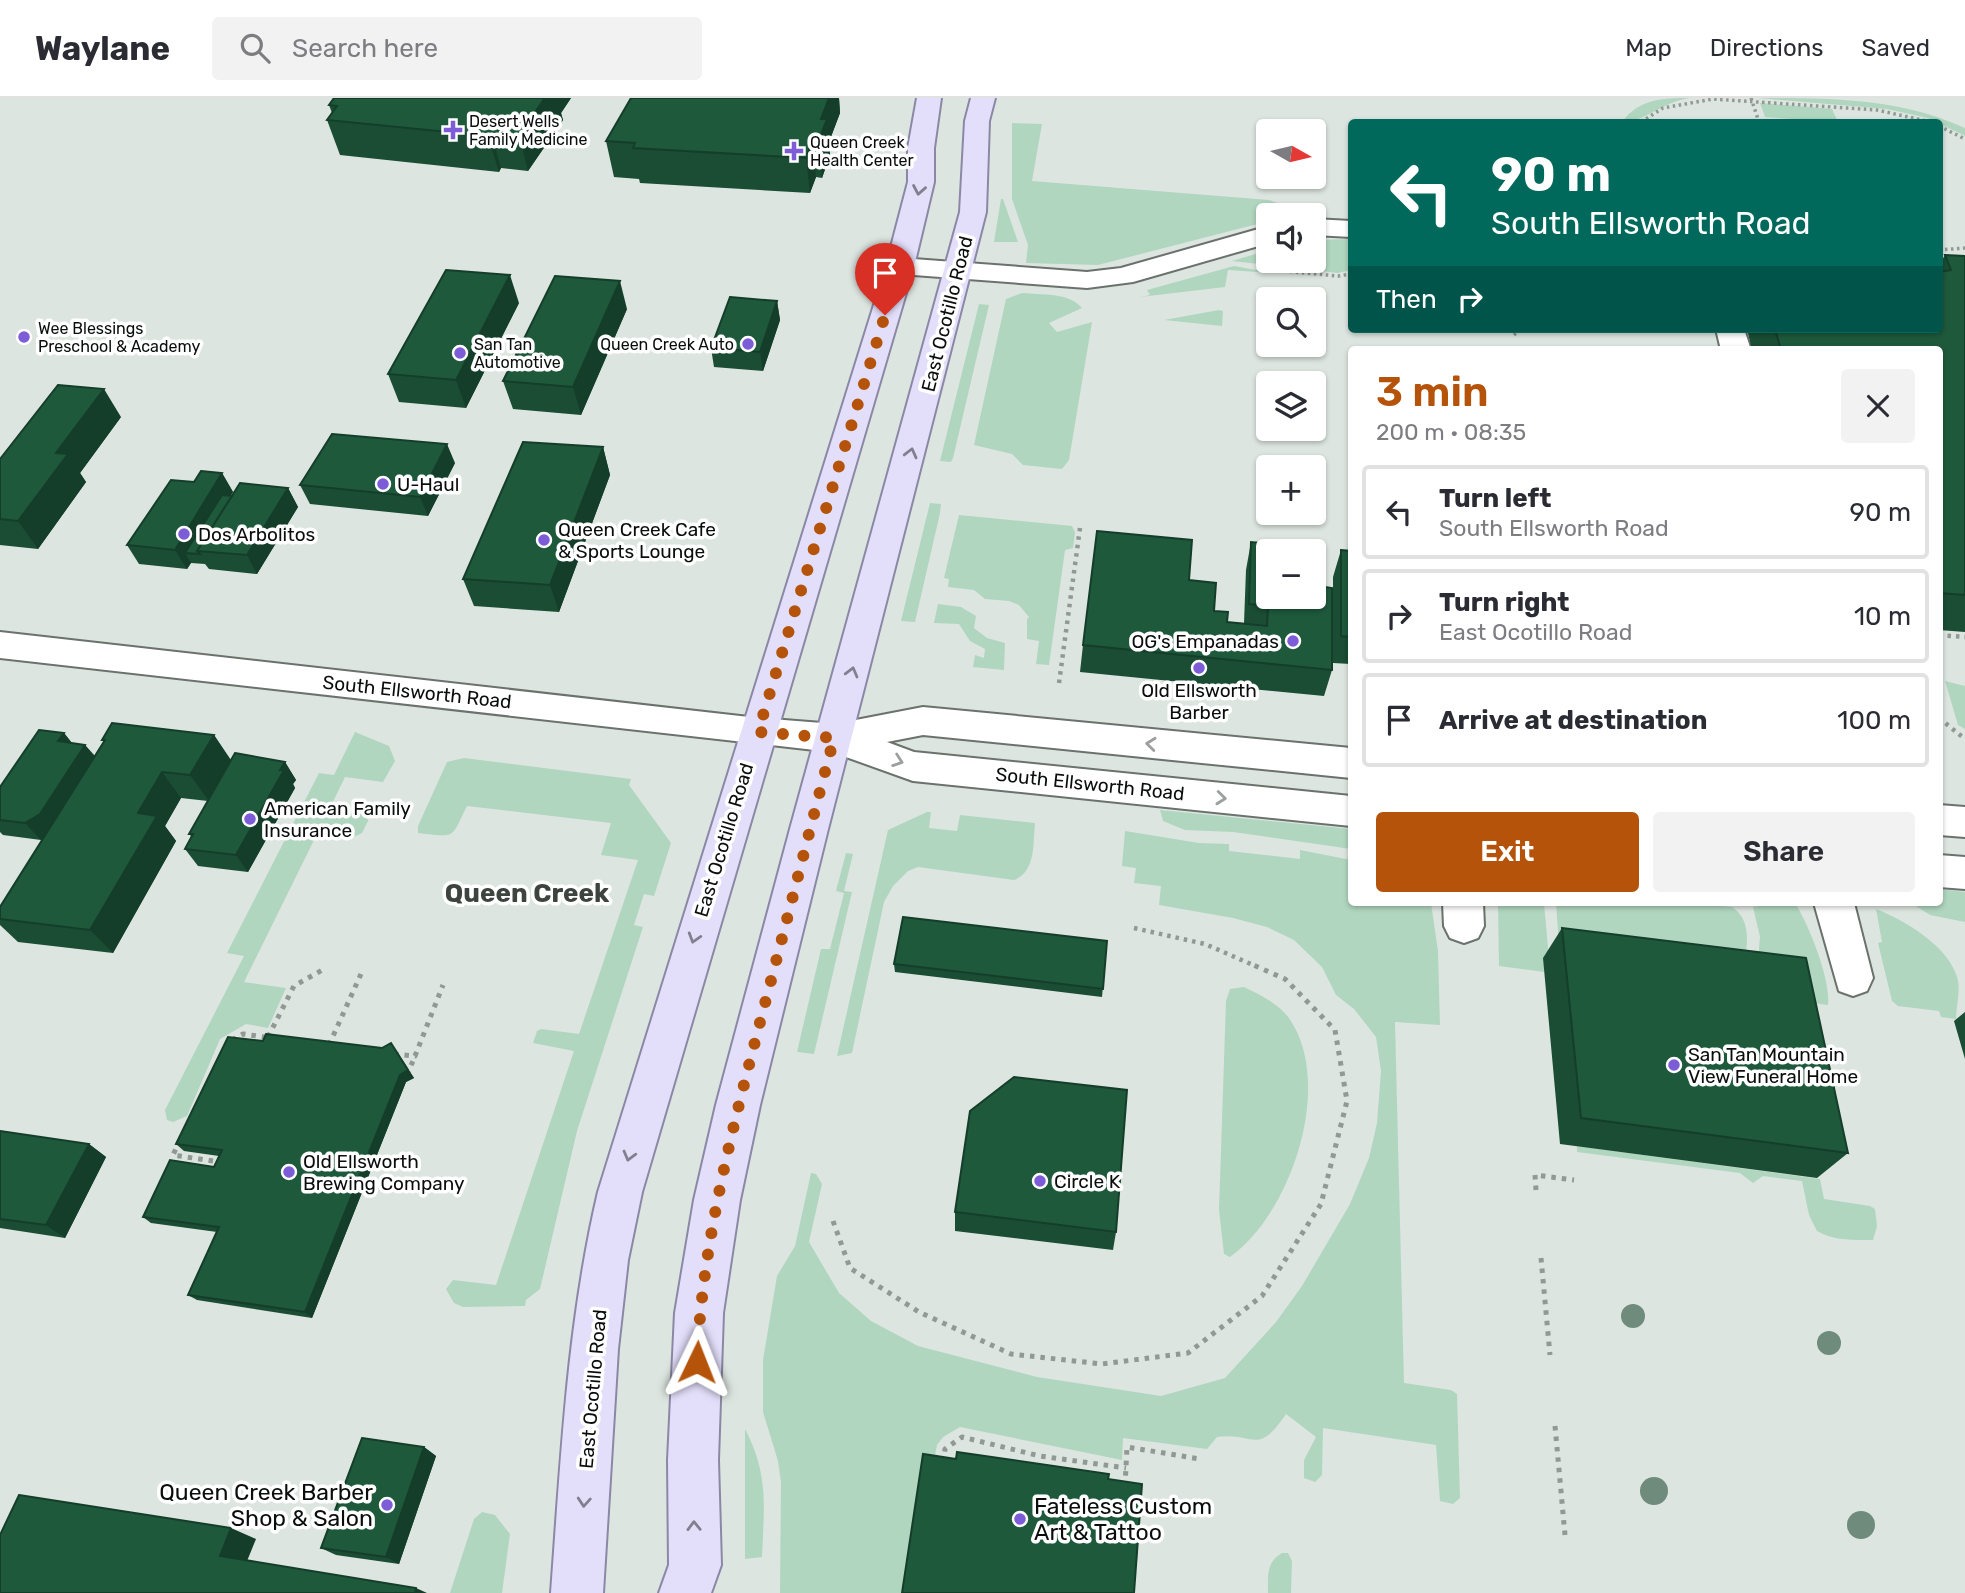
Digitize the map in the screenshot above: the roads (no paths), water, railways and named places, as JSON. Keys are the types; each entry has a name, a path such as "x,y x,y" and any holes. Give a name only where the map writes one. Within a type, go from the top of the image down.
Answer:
{"main road":[{"name":"East Ocotillo Road","path":"578,1593 594,1349 605,1259 633,1141 900,266 921,182 921,148 929,98"},
{"name":"East Ocotillo Road","path":"685,1593 695,1565 693,1460 699,1313 717,1200 738,1105 973,212 977,121 983,98"}],"street":[{"path":"1326,228 1348,229"},
{"path":"900,266 1087,280 1123,276 1256,238"},
{"name":"South Ellsworth Road","path":"0,645 758,732 834,738 913,766 1348,811"},
{"name":"South Ellsworth Road","path":"834,738 923,721 1348,764"},
{"path":"1943,820 1965,822"},
{"path":"1943,871 1965,873"},
{"path":"1835,906 1853,978"}],"place":[{"name":"Desert Wells Family Medicine","path":"453,130"},
{"name":"Queen Creek Health Center","path":"794,151"},
{"name":"Wee Blessings Preschool & Academy","path":"24,337"},
{"name":"Queen Creek Auto","path":"748,344"},
{"name":"San Tan Automotive","path":"460,353"},
{"name":"U-Haul","path":"383,484"},
{"name":"Dos Arbolitos","path":"184,534"},
{"name":"Queen Creek Cafe & Sports Lounge","path":"544,540"},
{"name":"OG's Empanadas","path":"1293,641"},
{"name":"Old Ellsworth Barber","path":"1199,668"},
{"name":"American Family Insurance","path":"250,819"},
{"name":"San Tan Mountain View Funeral Home","path":"1674,1065"},
{"name":"Old Ellsworth Brewing Company","path":"289,1172"},
{"name":"Circle K","path":"1040,1181"},
{"name":"Queen Creek Barber Shop & Salon","path":"387,1505"},
{"name":"Fateless Custom Art & Tattoo","path":"1020,1519"}],"district":[{"name":"Queen Creek","path":"527,893"}]}
